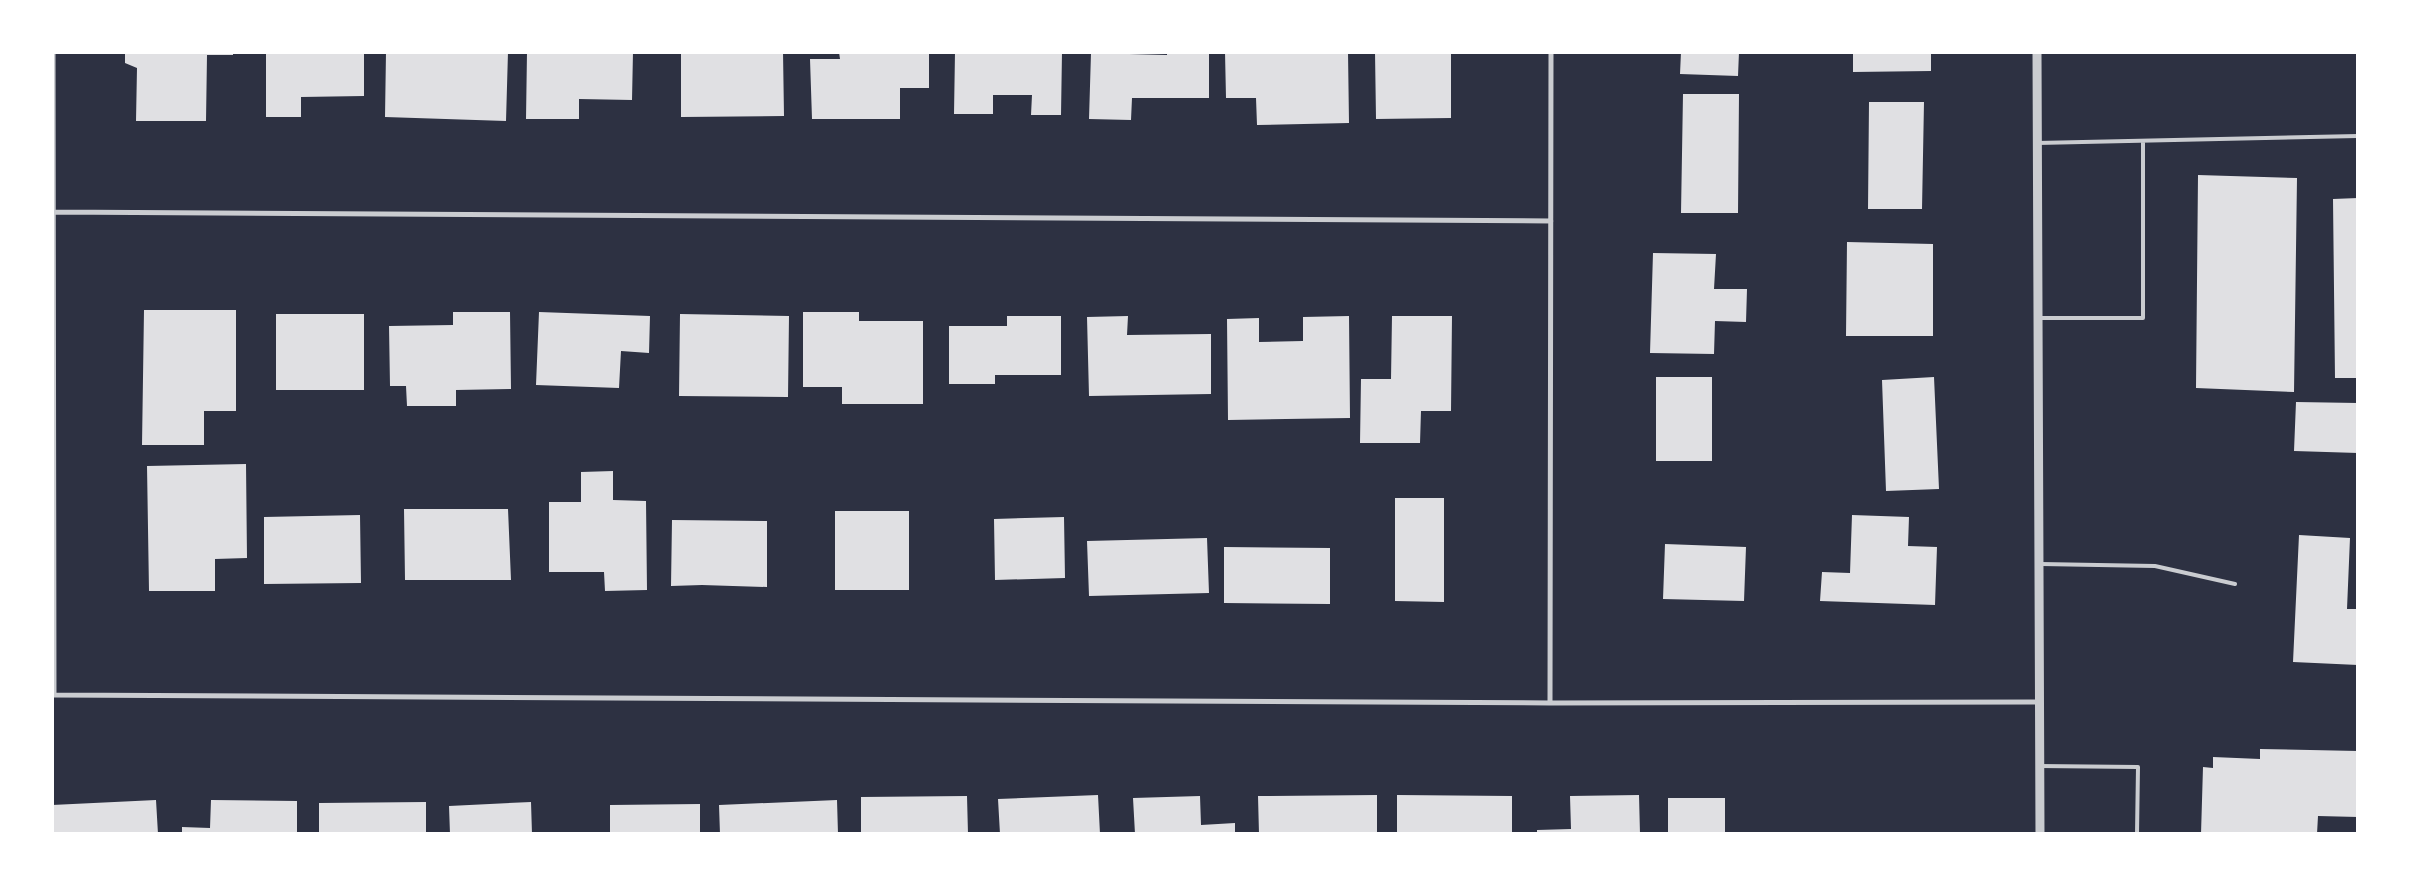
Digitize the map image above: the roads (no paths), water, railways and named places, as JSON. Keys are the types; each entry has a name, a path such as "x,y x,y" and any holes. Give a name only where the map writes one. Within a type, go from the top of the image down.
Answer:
{"street":[{"path":"54,52 53,695 1550,703 2039,702"},
{"path":"1550,703 1551,52"},
{"path":"2037,52 2040,834"},
{"path":"54,212 1551,221"}],"lane":[{"path":"2037,143 2358,136"},
{"path":"2038,318 2143,318 2143,141"},
{"path":"2038,564 2155,566 2235,584"},
{"path":"2040,766 2138,767 2137,834"}]}
